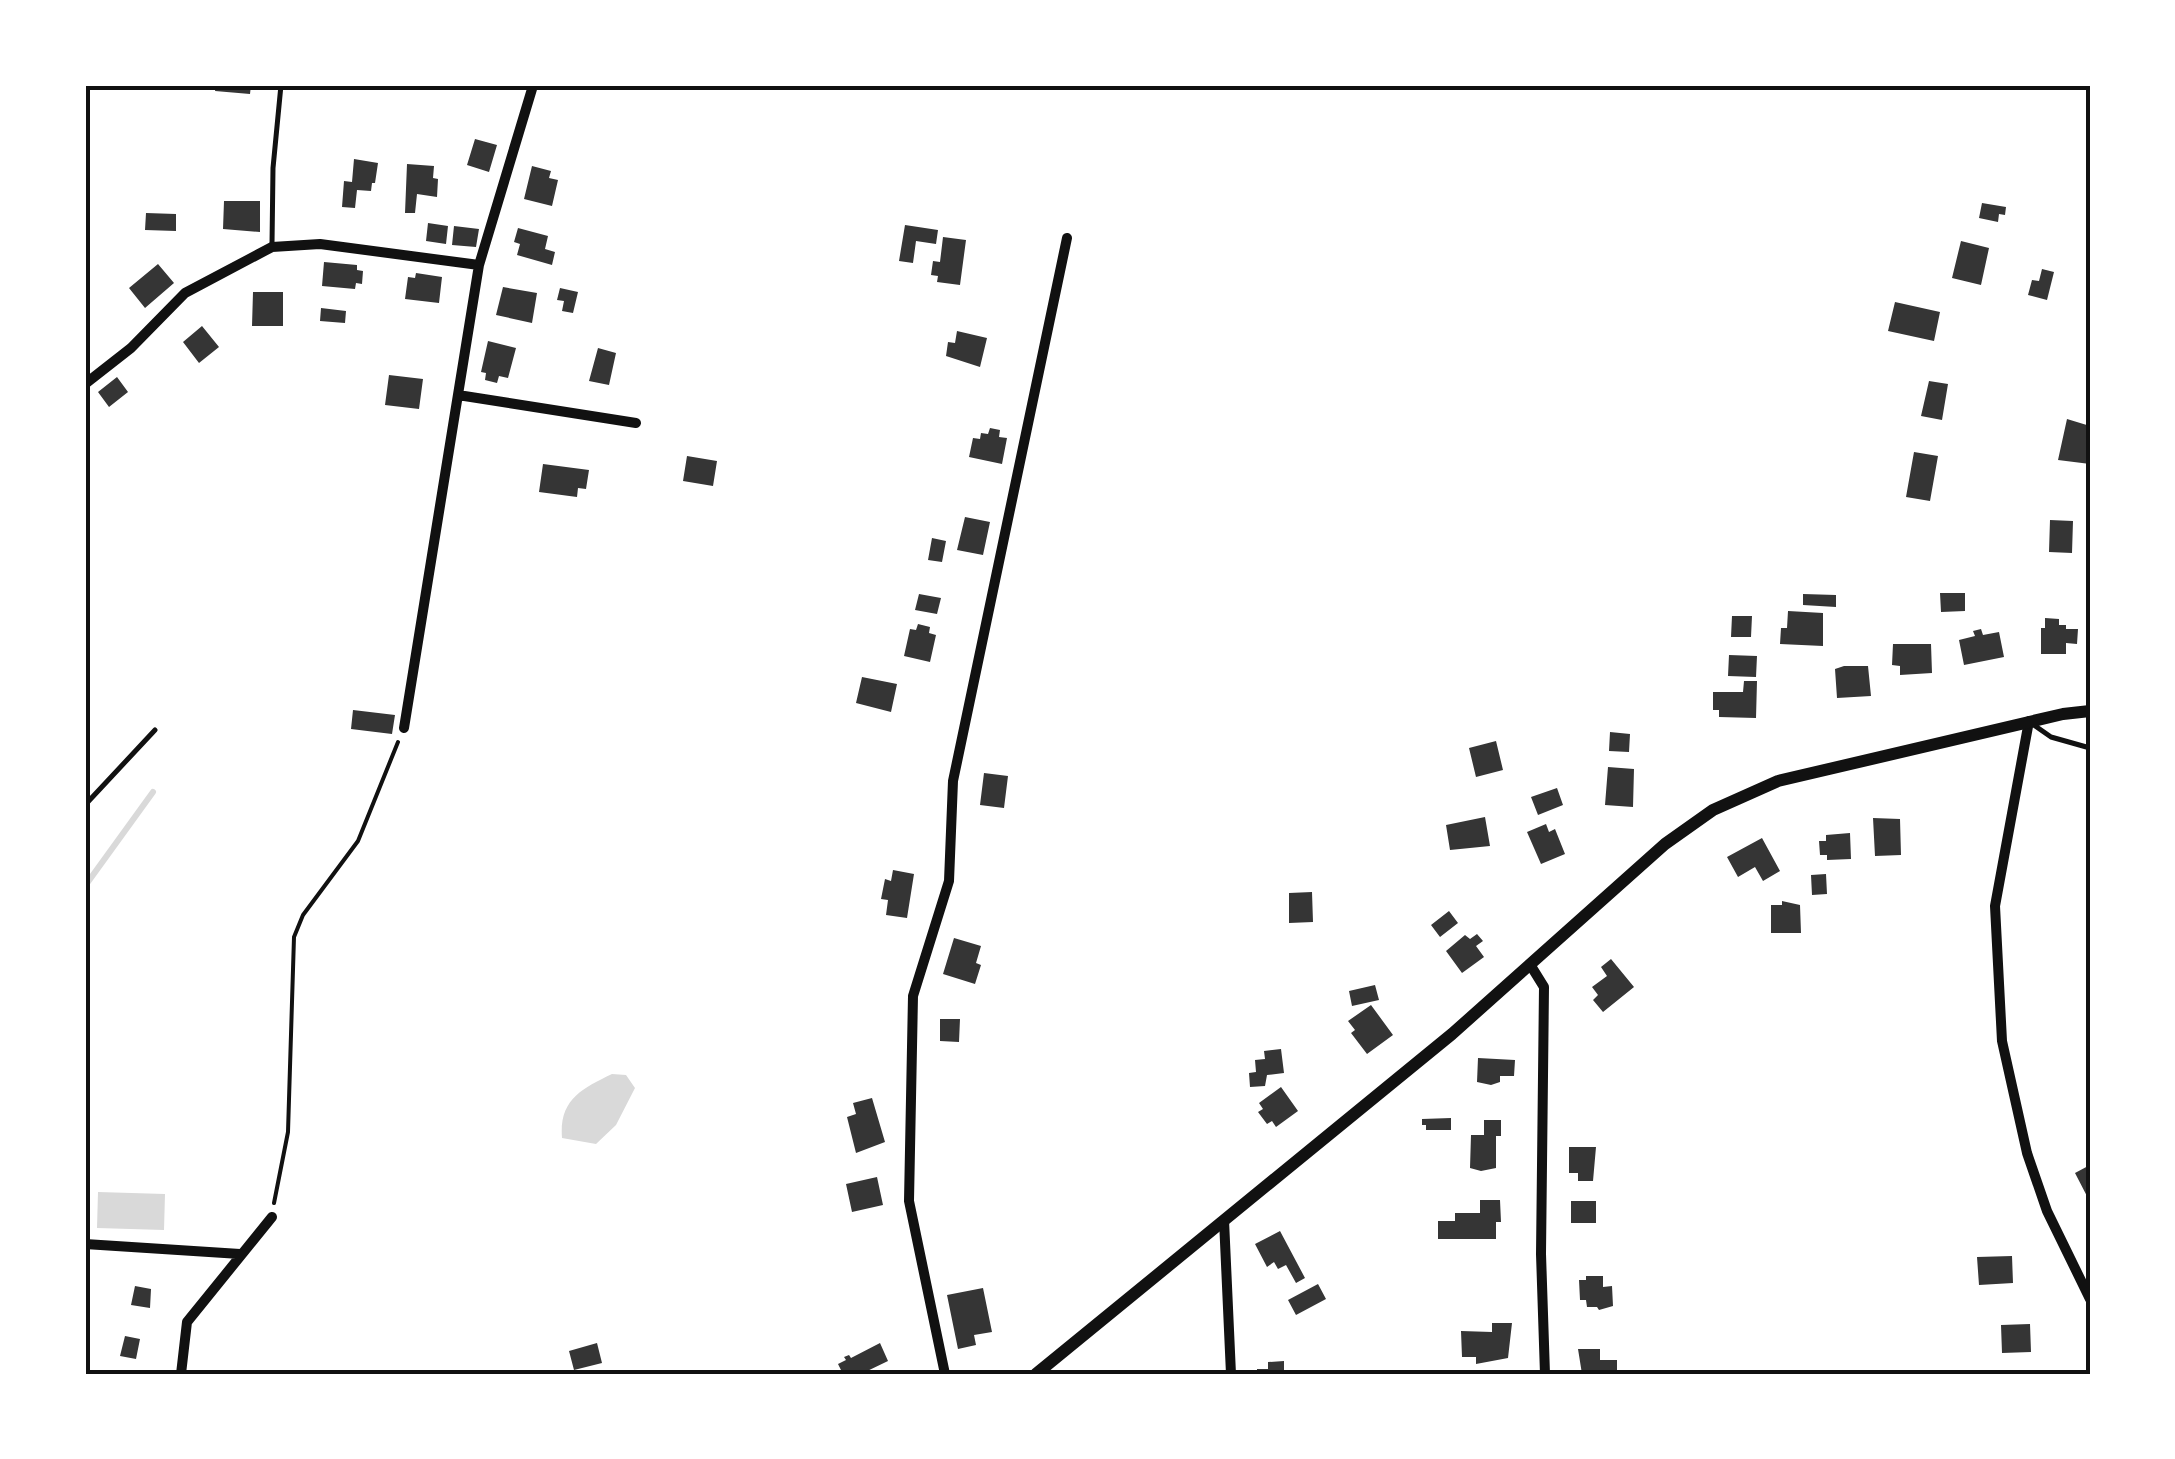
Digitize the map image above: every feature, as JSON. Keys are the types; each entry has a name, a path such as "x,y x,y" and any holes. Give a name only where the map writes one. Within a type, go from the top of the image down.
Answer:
{"street":[{"path":"404,728 478,265 532,89"},
{"path":"945,1374 909,1201 913,996 949,881 953,781 1067,238"},
{"path":"85,384 131,348 185,293 272,248 320,244 478,265"},
{"path":"458,395 636,423"},
{"path":"1036,1374 1530,966 1665,844 1713,810 1778,780 2029,721 2090,711"},
{"path":"2029,721 1994,906 2002,1041 2023,1136 2042,1196 2090,1299"},
{"path":"1530,966 1544,987 1545,1374"},
{"path":"181,1374 187,1322 272,1217"},
{"path":"1224,1220 1231,1374"},
{"path":"85,1244 240,1254"}],"lane":[{"path":"272,248 273,168 281,85"},
{"path":"2029,721 2051,737 2090,748"},
{"path":"85,805 155,730"}],"path":[{"path":"272,1217 288,1132 294,937 304,915 358,841 404,728"}],"shaded area":[{"path":"612,1074 626,1075 635,1088 616,1125 596,1144 562,1138 564,1114 574,1097"},
{"path":"98,1192 165,1194 164,1230 97,1228"}],"building":[{"path":"216,85 251,85 250,94 215,91"},
{"path":"475,139 497,145 489,172 467,165"},
{"path":"354,159 378,163 375,183 371,191 357,190 355,208 342,207 344,181 352,182"},
{"path":"407,164 434,166 433,178 438,179 437,197 417,194 415,213 405,213"},
{"path":"532,166 551,171 549,178 558,180 552,206 524,199"},
{"path":"224,201 260,201 260,232 223,229"},
{"path":"1982,203 2006,207 2005,215 1999,214 1998,222 1979,218"},
{"path":"146,213 176,214 176,231 145,230"},
{"path":"428,223 448,226 446,244 426,241"},
{"path":"905,225 938,230 936,244 916,241 913,263 899,261"},
{"path":"454,226 479,229 476,247 452,245"},
{"path":"518,228 548,236 545,249 555,252 552,265 517,255 520,244 514,242"},
{"path":"943,237 966,240 960,285 937,282 938,276 931,275 933,261 940,262"},
{"path":"1961,241 1989,248 1981,285 1952,278"},
{"path":"324,262 357,265 357,270 363,271 362,284 356,283 355,289 322,286"},
{"path":"158,264 174,283 145,308 129,288"},
{"path":"2042,269 2054,272 2047,300 2028,295 2032,280 2039,281"},
{"path":"416,273 442,277 439,303 405,299 408,277 415,278"},
{"path":"503,287 537,293 532,323 496,315"},
{"path":"560,288 578,292 573,313 562,311 564,301 557,300"},
{"path":"253,292 283,292 283,326 252,326"},
{"path":"1895,302 1940,312 1934,341 1888,331"},
{"path":"321,308 346,311 345,323 320,321"},
{"path":"202,326 219,347 199,363 183,342"},
{"path":"957,331 987,338 980,367 946,356 948,342 955,343"},
{"path":"488,341 516,348 508,378 499,376 497,383 485,380 486,373 481,372"},
{"path":"598,348 616,353 609,385 589,381"},
{"path":"389,375 423,379 419,409 385,405"},
{"path":"117,377 128,392 109,407 98,392"},
{"path":"1929,381 1948,384 1942,420 1921,416"},
{"path":"2067,419 2090,426 2090,464 2058,460"},
{"path":"990,428 1000,430 999,437 1007,438 1002,464 969,457 973,438 980,439 981,433 988,434"},
{"path":"1914,452 1938,456 1930,501 1906,497"},
{"path":"687,456 717,461 713,486 683,481"},
{"path":"543,464 589,470 586,489 578,488 577,497 539,492"},
{"path":"965,517 990,522 983,555 957,550"},
{"path":"2050,520 2073,521 2072,553 2049,552"},
{"path":"932,538 946,541 942,562 928,560"},
{"path":"1940,593 1965,593 1965,611 1941,612"},
{"path":"919,594 941,598 937,614 915,610"},
{"path":"1803,594 1836,595 1836,607 1803,605"},
{"path":"1788,611 1823,613 1823,646 1780,644 1781,628 1787,628"},
{"path":"1732,616 1752,616 1751,637 1731,637"},
{"path":"2045,618 2059,619 2059,625 2066,625 2066,629 2078,629 2077,644 2066,643 2066,654 2041,654"},
{"path":"918,624 930,627 929,633 936,635 930,662 904,656 910,629 916,630"},
{"path":"1981,629 1983,635 1999,632 2004,657 1964,665 1959,640 1975,636 1973,631"},
{"path":"1893,644 1931,644 1932,673 1900,675 1900,666 1892,665"},
{"path":"1729,655 1757,656 1756,677 1728,676"},
{"path":"1868,666 1871,696 1837,698 1835,669"},
{"path":"862,677 897,684 891,712 856,703"},
{"path":"1744,681 1757,681 1756,718 1719,717 1719,710 1713,710 1713,692 1743,692"},
{"path":"353,710 395,715 392,734 351,729"},
{"path":"1610,732 1630,734 1629,752 1609,751"},
{"path":"1496,741 1503,770 1476,777 1469,748"},
{"path":"1608,767 1634,769 1633,807 1605,805"},
{"path":"984,773 1008,776 1004,808 980,805"},
{"path":"1557,788 1563,805 1538,815 1531,797"},
{"path":"1485,817 1490,846 1450,850 1446,825"},
{"path":"1873,818 1900,819 1901,855 1875,856"},
{"path":"1546,824 1549,832 1555,829 1565,854 1541,864 1527,832"},
{"path":"1850,833 1851,859 1827,860 1827,855 1820,855 1819,841 1826,841 1826,835"},
{"path":"1762,838 1780,871 1763,881 1755,867 1738,877 1727,857"},
{"path":"893,870 914,874 907,918 886,915 888,900 881,899 885,879 891,881"},
{"path":"1826,874 1827,894 1812,895 1811,875"},
{"path":"1312,892 1313,922 1289,923 1289,893"},
{"path":"1782,901 1800,905 1801,933 1771,933 1771,905 1782,905"},
{"path":"1449,911 1458,923 1440,937 1431,925"},
{"path":"1477,934 1483,941 1476,946 1484,957 1462,973 1446,951 1465,935 1470,939"},
{"path":"954,938 981,946 975,984 943,974"},
{"path":"1611,959 1634,987 1603,1012 1593,1000 1598,995 1592,987 1607,976 1601,967"},
{"path":"1375,985 1379,1000 1352,1006 1349,991"},
{"path":"1371,1005 1393,1035 1367,1054 1351,1033 1355,1030 1348,1021"},
{"path":"940,1019 960,1019 959,1042 940,1041"},
{"path":"1281,1049 1284,1073 1267,1075 1265,1086 1250,1087 1249,1073 1256,1072 1255,1060 1265,1059 1264,1051"},
{"path":"1478,1058 1515,1060 1514,1076 1500,1076 1500,1082 1491,1085 1477,1082"},
{"path":"1281,1087 1298,1111 1276,1127 1272,1121 1267,1124 1258,1112 1263,1109 1259,1103"},
{"path":"872,1098 885,1142 856,1153 847,1117 856,1114 853,1103"},
{"path":"1451,1118 1451,1130 1426,1130 1426,1125 1422,1125 1422,1119"},
{"path":"1484,1120 1501,1120 1501,1136 1496,1136 1496,1168 1481,1171 1470,1168 1471,1135 1484,1135"},
{"path":"1569,1147 1596,1147 1593,1181 1578,1181 1578,1173 1569,1173"},
{"path":"2090,1165 2090,1202 2075,1173"},
{"path":"877,1177 883,1205 852,1212 846,1184"},
{"path":"1480,1200 1500,1200 1501,1222 1496,1222 1496,1239 1438,1239 1438,1221 1455,1221 1455,1213 1480,1213"},
{"path":"1571,1201 1596,1201 1596,1223 1571,1223"},
{"path":"1280,1231 1305,1278 1296,1283 1286,1265 1278,1269 1274,1262 1267,1267 1255,1244"},
{"path":"2012,1256 2013,1283 1979,1285 1977,1257"},
{"path":"1586,1276 1603,1276 1603,1287 1612,1286 1613,1306 1599,1310 1580,1300 1579,1280 1586,1280"},
{"path":"1318,1284 1326,1299 1296,1315 1288,1300"},
{"path":"135,1286 151,1289 150,1308 131,1305"},
{"path":"983,1288 992,1332 974,1335 976,1345 958,1349 947,1295"},
{"path":"1492,1323 1512,1323 1508,1358 1476,1364 1476,1357 1462,1357 1461,1331 1492,1332"},
{"path":"2030,1324 2031,1352 2002,1353 2001,1325"},
{"path":"125,1336 140,1339 136,1359 120,1356"},
{"path":"597,1343 602,1363 574,1370 569,1351"},
{"path":"880,1343 888,1361 861,1374 843,1374 838,1364 846,1360 844,1357 851,1358"},
{"path":"1578,1349 1600,1349 1600,1360 1617,1360 1617,1373 1582,1374"},
{"path":"1284,1361 1284,1374 1257,1374 1257,1369 1268,1369 1268,1362"}],"waterway":[{"path":"85,886 153,792"}]}
